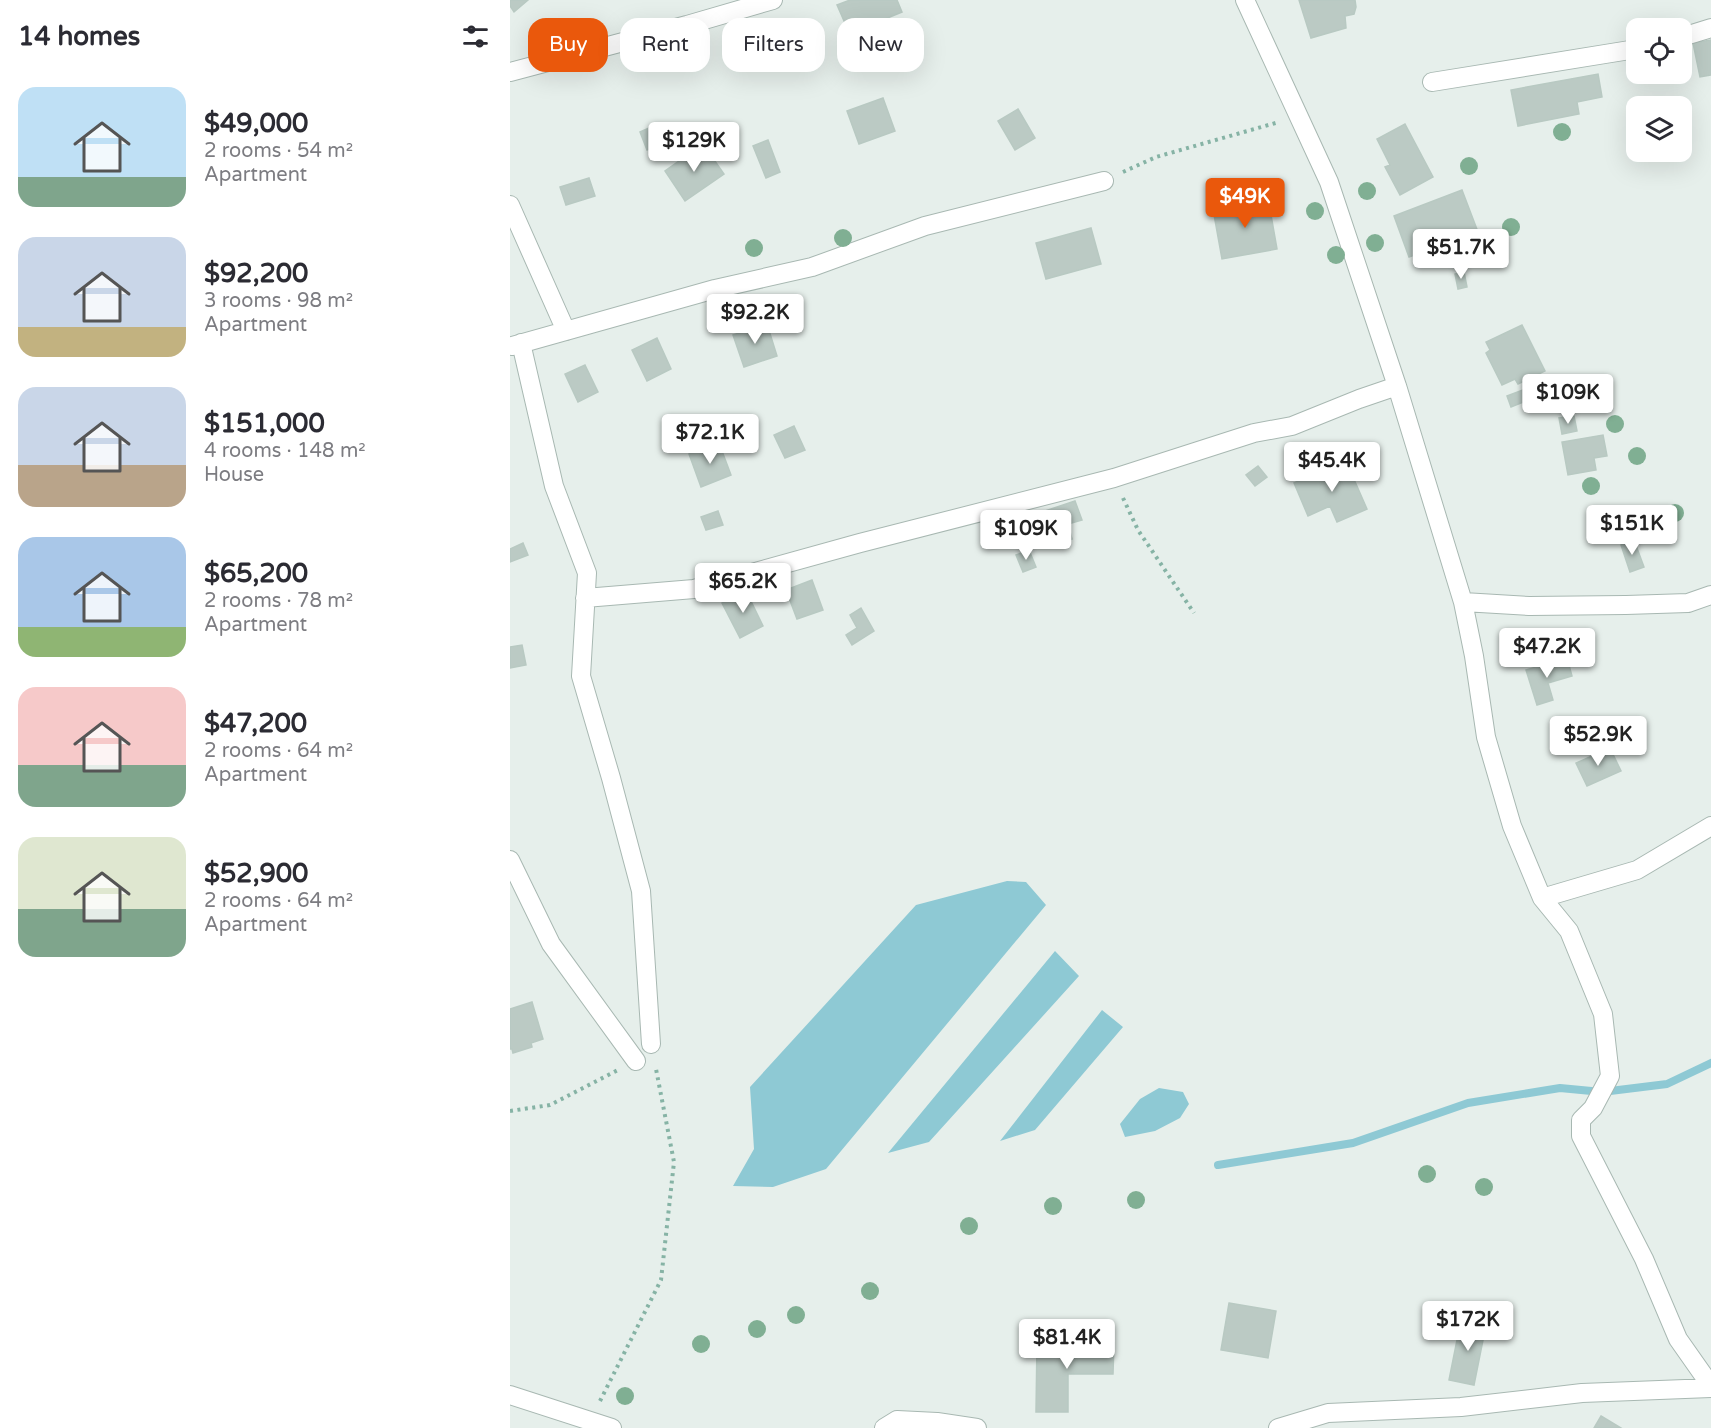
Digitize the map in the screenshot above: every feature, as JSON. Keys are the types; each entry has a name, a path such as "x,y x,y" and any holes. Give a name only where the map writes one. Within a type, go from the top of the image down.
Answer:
{"street":[{"path":"510,72 687,26 773,0"},
{"path":"1245,0 1329,182 1397,386 1463,602 1486,737 1512,826 1542,898 1569,931 1603,1014 1610,1076 1593,1108 1581,1120 1581,1136 1644,1259 1678,1339 1711,1387"},
{"path":"1692,34 1711,28"},
{"path":"1432,82 1626,51"},
{"path":"651,1044 641,891 581,676 587,573 554,486 516,345 715,289 812,267 925,226 1104,181"},
{"path":"510,205 566,331"},
{"path":"585,598 694,589 860,543 1114,478 1254,433 1292,426 1397,386"},
{"path":"1463,602 1529,606 1626,605 1688,603 1711,595"},
{"path":"1542,898 1637,870 1711,826"},
{"path":"510,860 551,944 636,1061"},
{"path":"1278,1428 1328,1413 1461,1407 1582,1392 1711,1387"},
{"path":"510,1395 612,1428"},
{"path":"885,1428 897,1420 938,1422 977,1428"}],"path":[{"path":"1104,181 1156,157 1299,116"},
{"path":"1114,478 1138,530 1194,613"},
{"path":"590,1421 662,1280 674,1162 651,1044"},
{"path":"510,1111 550,1105 636,1061"}],"water":[{"path":"1007,881 1026,882 1046,905 826,1169 773,1187 733,1186 754,1149 750,1087 916,905"},
{"path":"1055,951 1079,976 929,1142 888,1153"},
{"path":"1102,1010 1123,1027 1035,1130 1000,1141"},
{"path":"1159,1088 1183,1092 1189,1104 1180,1118 1155,1131 1125,1137 1120,1124 1140,1099"}],"building":[{"path":"510,0 528,0 514,12 510,6"},
{"path":"850,0 897,0 902,12 887,18 843,18 837,5"},
{"path":"1299,0 1355,0 1356,7 1354,14 1345,16 1346,28 1311,38"},
{"path":"1711,40 1711,75 1700,77 1693,43"},
{"path":"1598,74 1602,97 1577,102 1579,114 1518,126 1511,90"},
{"path":"883,98 895,131 859,144 847,111"},
{"path":"1018,109 1035,138 1015,150 998,121"},
{"path":"1405,124 1433,177 1400,195 1385,167 1390,165 1377,139"},
{"path":"656,125 663,143 647,150 640,132"},
{"path":"768,140 780,172 766,178 753,146"},
{"path":"703,144 724,174 685,201 665,171"},
{"path":"589,178 595,196 566,205 560,187"},
{"path":"1462,190 1478,232 1409,257 1394,216"},
{"path":"1268,198 1277,249 1222,259 1213,209"},
{"path":"1091,228 1101,264 1046,279 1036,243"},
{"path":"1464,272 1467,287 1458,289 1455,274"},
{"path":"767,324 777,356 744,367 733,335"},
{"path":"1522,325 1545,371 1518,384 1515,379 1502,385 1486,353 1490,350 1486,342"},
{"path":"657,338 671,369 647,381 632,350"},
{"path":"585,365 598,392 578,402 565,374"},
{"path":"1549,380 1553,390 1511,407 1507,396"},
{"path":"1574,416 1577,431 1562,434 1559,418"},
{"path":"794,426 805,450 785,458 774,435"},
{"path":"1603,435 1607,456 1594,458 1596,470 1568,475 1562,442"},
{"path":"719,443 731,475 701,487 689,454"},
{"path":"1346,461 1367,509 1337,522 1330,506 1308,516 1294,483"},
{"path":"1258,466 1267,477 1255,486 1246,475"},
{"path":"1075,501 1082,520 1068,524 1072,539 1053,545 1042,512"},
{"path":"718,511 723,525 706,530 701,517"},
{"path":"1634,540 1644,567 1630,572 1621,545"},
{"path":"523,543 528,555 510,562 510,549"},
{"path":"1029,550 1036,567 1023,572 1016,555"},
{"path":"812,580 823,610 797,619 786,590"},
{"path":"746,591 763,626 740,638 722,603"},
{"path":"861,608 874,631 852,645 846,635 857,628 850,615"},
{"path":"522,645 526,665 510,668 510,647"},
{"path":"1567,658 1572,676 1548,683 1553,700 1537,705 1526,670"},
{"path":"1610,748 1621,771 1587,786 1576,763"},
{"path":"532,1002 543,1039 531,1043 532,1047 513,1053 510,1049 510,1009"},
{"path":"1229,1303 1276,1311 1268,1358 1221,1350"},
{"path":"1461,1320 1486,1325 1474,1385 1449,1380"},
{"path":"1037,1343 1114,1343 1113,1374 1068,1374 1068,1412 1036,1412"},
{"path":"1601,1416 1621,1428 1594,1428"}],"waterway":[{"path":"1218,1165 1353,1143 1468,1103 1560,1088 1602,1092 1667,1084 1711,1063"}]}
